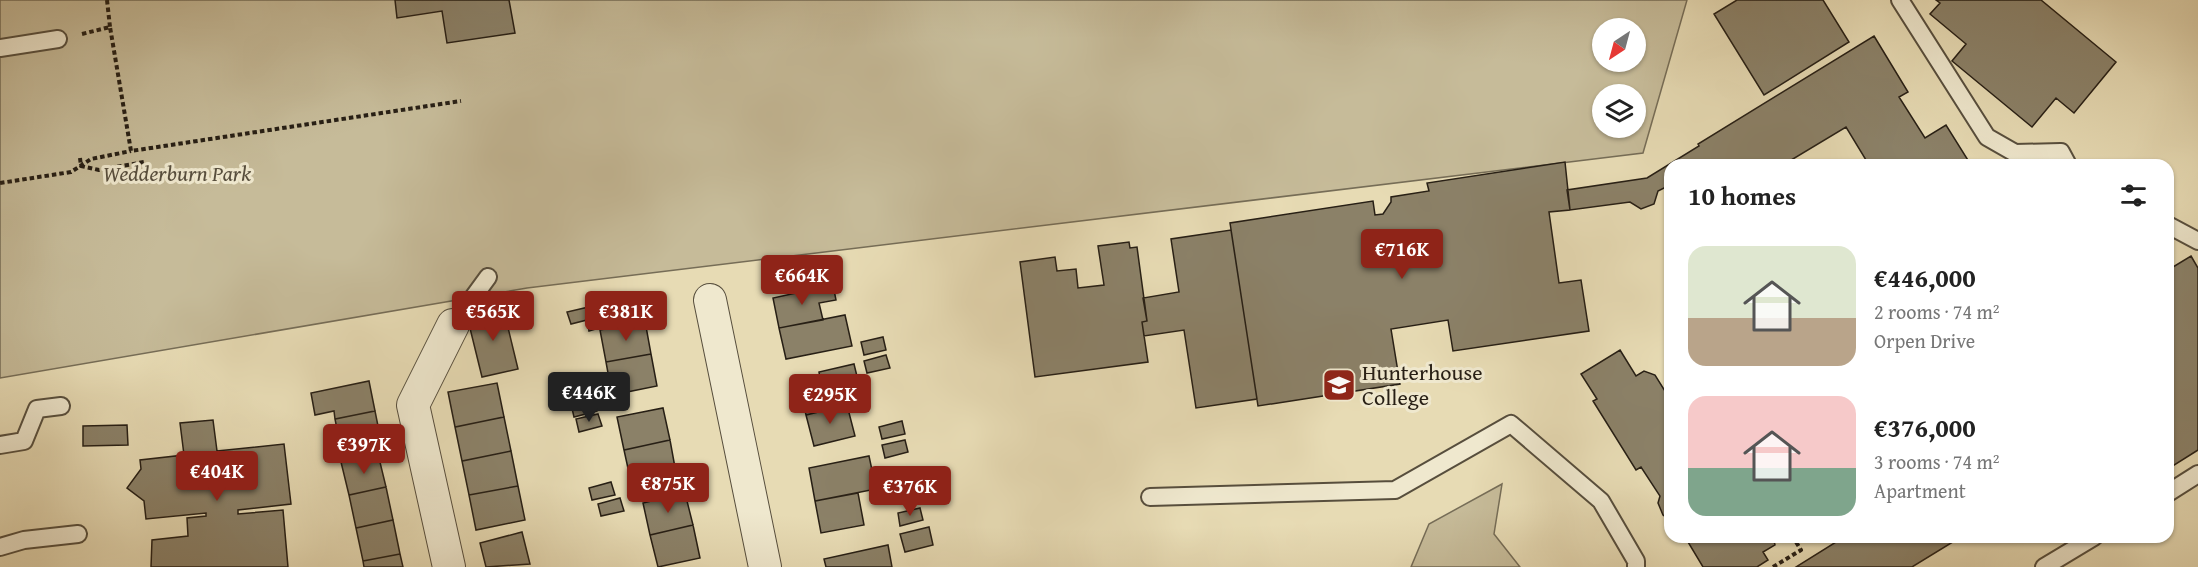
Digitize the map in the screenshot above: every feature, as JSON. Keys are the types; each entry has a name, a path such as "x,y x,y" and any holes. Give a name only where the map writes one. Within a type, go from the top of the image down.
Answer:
{"street":[{"path":"710,300 765,567"},
{"path":"449,567 413,405 453,325"}],"lane":[{"path":"1900,0 1987,137 2015,153 2061,152 2065,159"},
{"path":"0,48 58,39"},
{"path":"2174,228 2198,241"},
{"path":"453,325 488,277"},
{"path":"0,445 24,441 37,409 61,406"},
{"path":"1150,497 1395,490 1511,424 1601,501 1636,561 1636,567"},
{"path":"2174,489 2198,474"},
{"path":"0,547 24,540 78,534"},
{"path":"2044,567 2084,543"}],"path":[{"path":"107,0 131,151"},
{"path":"58,39 110,27"},
{"path":"0,182 71,172 91,159 131,151 461,101"},
{"path":"80,158 81,165"},
{"path":"81,165 99,170 144,162 145,168"},
{"path":"1773,567 1801,550 1797,543"}],"green space":[{"name":"Wedderburn Park","path":"0,0 1687,0 1643,153 527,288 0,378"},
{"path":"1502,484 1494,534 1520,567 1411,567 1429,524"}],"building":[{"path":"395,0 509,0 515,33 447,43 442,11 397,18"},
{"path":"1737,0 1823,0 1849,42 1764,95 1714,14"},
{"path":"1936,0 2041,0 2116,62 2074,113 2056,98 2032,127 1952,61 1966,44 1930,14 1940,3"},
{"path":"1874,36 1908,92 1899,97 1925,138 1946,125 1967,159 1865,159 1846,127 1793,159 1678,159 1699,146 1698,144"},
{"path":"1565,162 1570,210 1549,212 1559,283 1581,280 1589,331 1453,351 1448,320 1391,329 1400,384 1258,406 1230,223 1373,201 1375,215 1383,214 1391,202 1391,197 1429,191 1427,183"},
{"path":"1664,168 1664,188 1658,191 1654,204 1641,209 1630,202 1570,210 1567,190 1647,178"},
{"path":"1231,230 1257,399 1196,408 1184,330 1144,336 1142,322 1147,321 1143,298 1179,292 1171,239"},
{"path":"1129,242 1130,248 1137,247 1147,321 1142,322 1148,362 1035,377 1020,262 1055,257 1057,271 1076,269 1078,288 1104,285 1098,246"},
{"path":"2191,256 2198,268 2198,450 2174,465 2174,266"},
{"path":"833,285 836,300 819,303 823,320 779,328 773,298"},
{"path":"593,306 599,328 589,331 587,320 571,324 567,312"},
{"path":"503,307 518,369 482,377 467,316"},
{"path":"845,315 852,346 786,359 779,328"},
{"path":"645,321 651,354 606,362 600,330"},
{"path":"883,337 886,350 864,355 861,342"},
{"path":"1620,350 1636,376 1644,371 1655,375 1664,389 1664,516 1658,503 1660,496 1641,467 1636,470 1593,401 1597,399 1581,374"},
{"path":"651,354 657,386 612,395 606,362"},
{"path":"886,355 890,368 867,373 864,361"},
{"path":"854,364 863,401 806,415 799,383 820,378 819,372"},
{"path":"369,381 375,411 335,419 334,411 315,415 311,393"},
{"path":"497,383 504,417 455,427 448,392"},
{"path":"594,399 597,411 574,417 571,404"},
{"path":"847,405 855,436 814,446 806,415"},
{"path":"663,408 670,440 624,450 617,417"},
{"path":"375,411 381,441 341,449 335,419"},
{"path":"598,414 602,426 579,432 576,419"},
{"path":"504,417 511,451 462,461 455,427"},
{"path":"213,420 217,451 284,444 291,504 238,510 238,514 283,510 288,567 151,567 152,540 188,536 187,518 206,516 206,513 146,519 144,501 127,488 141,469 140,460 184,455 180,423"},
{"path":"902,421 905,434 882,439 879,427"},
{"path":"127,425 128,445 83,446 83,426"},
{"path":"670,440 676,473 631,482 624,450"},
{"path":"905,440 908,452 885,458 882,445"},
{"path":"511,451 518,486 469,495 462,461"},
{"path":"378,454 386,487 349,495 341,462"},
{"path":"869,456 876,489 815,501 809,468"},
{"path":"611,482 615,495 592,500 589,488"},
{"path":"518,486 525,520 476,530 469,495"},
{"path":"386,487 393,520 356,528 349,495"},
{"path":"685,493 693,525 650,535 643,503"},
{"path":"858,493 864,525 821,533 815,501"},
{"path":"620,498 624,511 601,516 598,504"},
{"path":"920,508 923,520 900,526 898,513"},
{"path":"393,520 400,554 363,561 356,528"},
{"path":"693,525 700,558 658,567 650,535"},
{"path":"929,527 933,545 905,552 900,534"},
{"path":"522,532 530,564 486,567 480,543"},
{"path":"1689,543 1774,543 1775,545 1763,552 1768,560 1757,567 1703,567"},
{"path":"1834,543 1951,543 1912,567 1796,567"},
{"path":"888,545 892,567 826,567 824,559"},
{"path":"400,554 403,567 364,567 363,561"}],"place":[{"name":"Hunterhouse College","path":"1339,385"}]}
